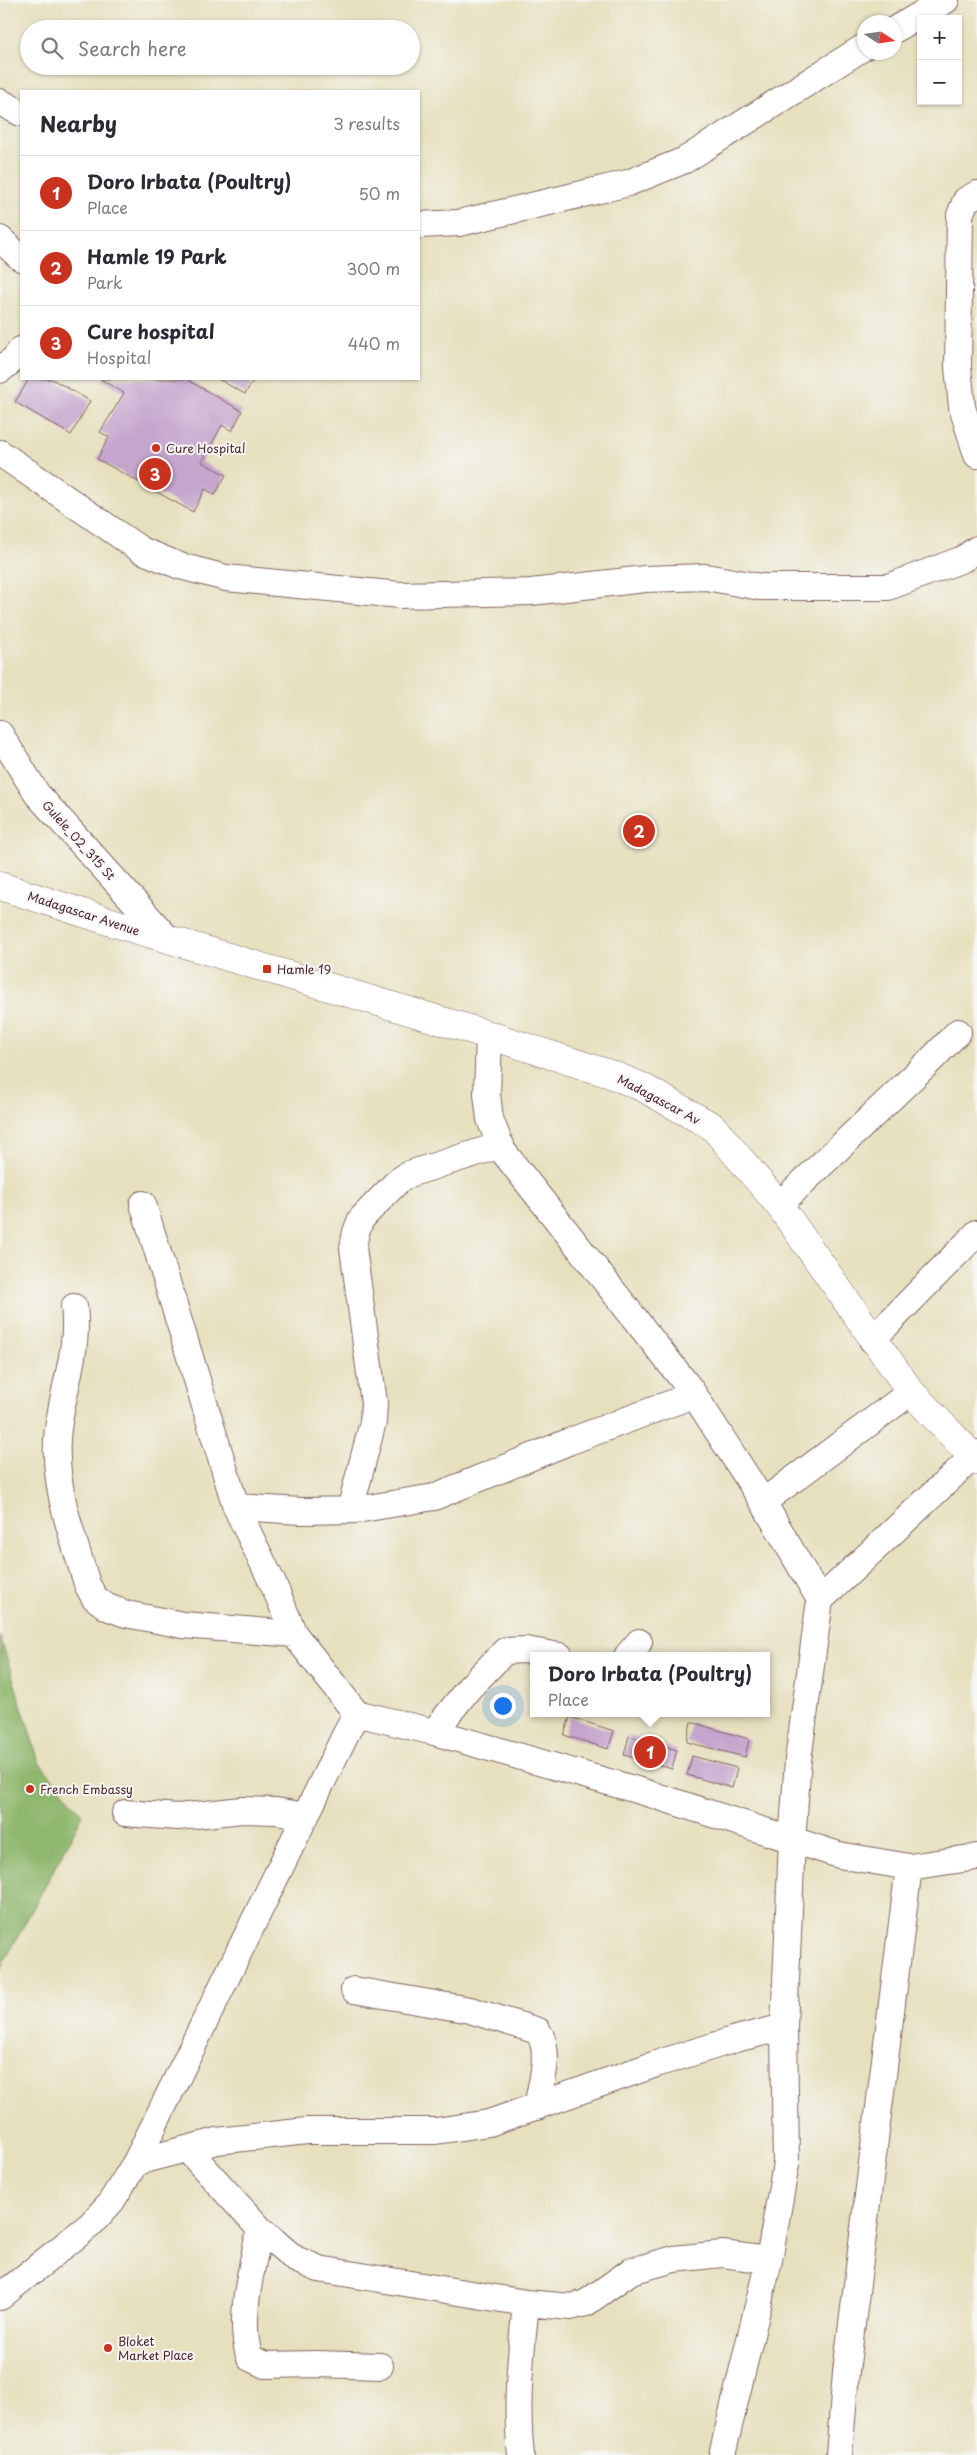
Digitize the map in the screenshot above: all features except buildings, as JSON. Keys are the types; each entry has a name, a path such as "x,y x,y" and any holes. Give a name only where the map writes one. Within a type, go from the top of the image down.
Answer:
{"main road":[{"name":"Madagascar Avenue","path":"0,886 168,939"},
{"name":"Madagascar Av","path":"168,939 489,1035 613,1075 642,1087 713,1127 779,1205 872,1340 911,1392 976,1457"}],"street":[{"path":"902,25 946,0"},
{"path":"420,225 458,223 570,197 628,182 685,160 857,51"},
{"path":"0,102 20,113"},
{"path":"977,194 966,200 960,215 968,323 958,367 962,408 977,455"},
{"path":"0,239 20,257"},
{"path":"0,370 14,359 20,351"},
{"path":"0,453 141,550 180,566 226,578 400,595 531,592 645,579 706,577 760,587 888,587 963,559 977,549"},
{"name":"Gulele_02_315 St","path":"0,734 37,794 168,939"},
{"path":"779,1205 958,1032"},
{"path":"489,1035 487,1094 490,1119 500,1146 693,1395 763,1502 820,1600 798,1760 792,1841 784,2027 786,2164 769,2260 722,2455"},
{"path":"350,1510 373,1422 373,1394 354,1248 360,1219 378,1198 409,1174 500,1146"},
{"path":"143,1204 236,1507 275,1588 294,1634 356,1713 434,1732 647,1793 840,1855 909,1866 977,1857"},
{"path":"872,1340 977,1233"},
{"path":"74,1307 75,1320 70,1375 57,1439 59,1493 87,1584 94,1597 107,1607 126,1614 183,1625 294,1634"},
{"path":"763,1502 911,1392"},
{"path":"236,1507 301,1511 350,1510 434,1497 568,1442 693,1395"},
{"path":"820,1600 976,1457"},
{"path":"434,1732 468,1688 505,1651 526,1650 537,1652"},
{"path":"0,2297 90,2225 111,2202 136,2162 356,1713"},
{"path":"125,1813 178,1817 242,1810 276,1811 306,1816"},
{"path":"839,2455 846,2372 909,1866"},
{"path":"354,1990 470,2010 538,2031 544,2040 546,2050 537,2107"},
{"path":"136,2162 217,2141 307,2131 436,2130 489,2123 656,2064 736,2039 784,2027"},
{"path":"187,2148 260,2229 295,2259 319,2269 526,2303 578,2306 631,2271 674,2259 722,2254 769,2260"},
{"path":"260,2229 250,2278 244,2341 250,2358 265,2365 380,2366"},
{"path":"521,2455 518,2433 519,2377 526,2303"}],"green space":[{"name":"French Embassy","path":"0,1636 39,1762 83,1815 0,1970"}],"place":[{"name":"Cure Hospital","path":"156,448"},
{"name":"Cure hospital","path":"155,474"},
{"name":"Hamle 19 Park","path":"639,831"},
{"name":"Hamle 19","path":"267,969"},
{"name":"Doro Irbata (Poultry)","path":"650,1752"},
{"name":"French Embassy","path":"30,1789"},
{"name":"Bloket Market Place","path":"108,2348"}]}
